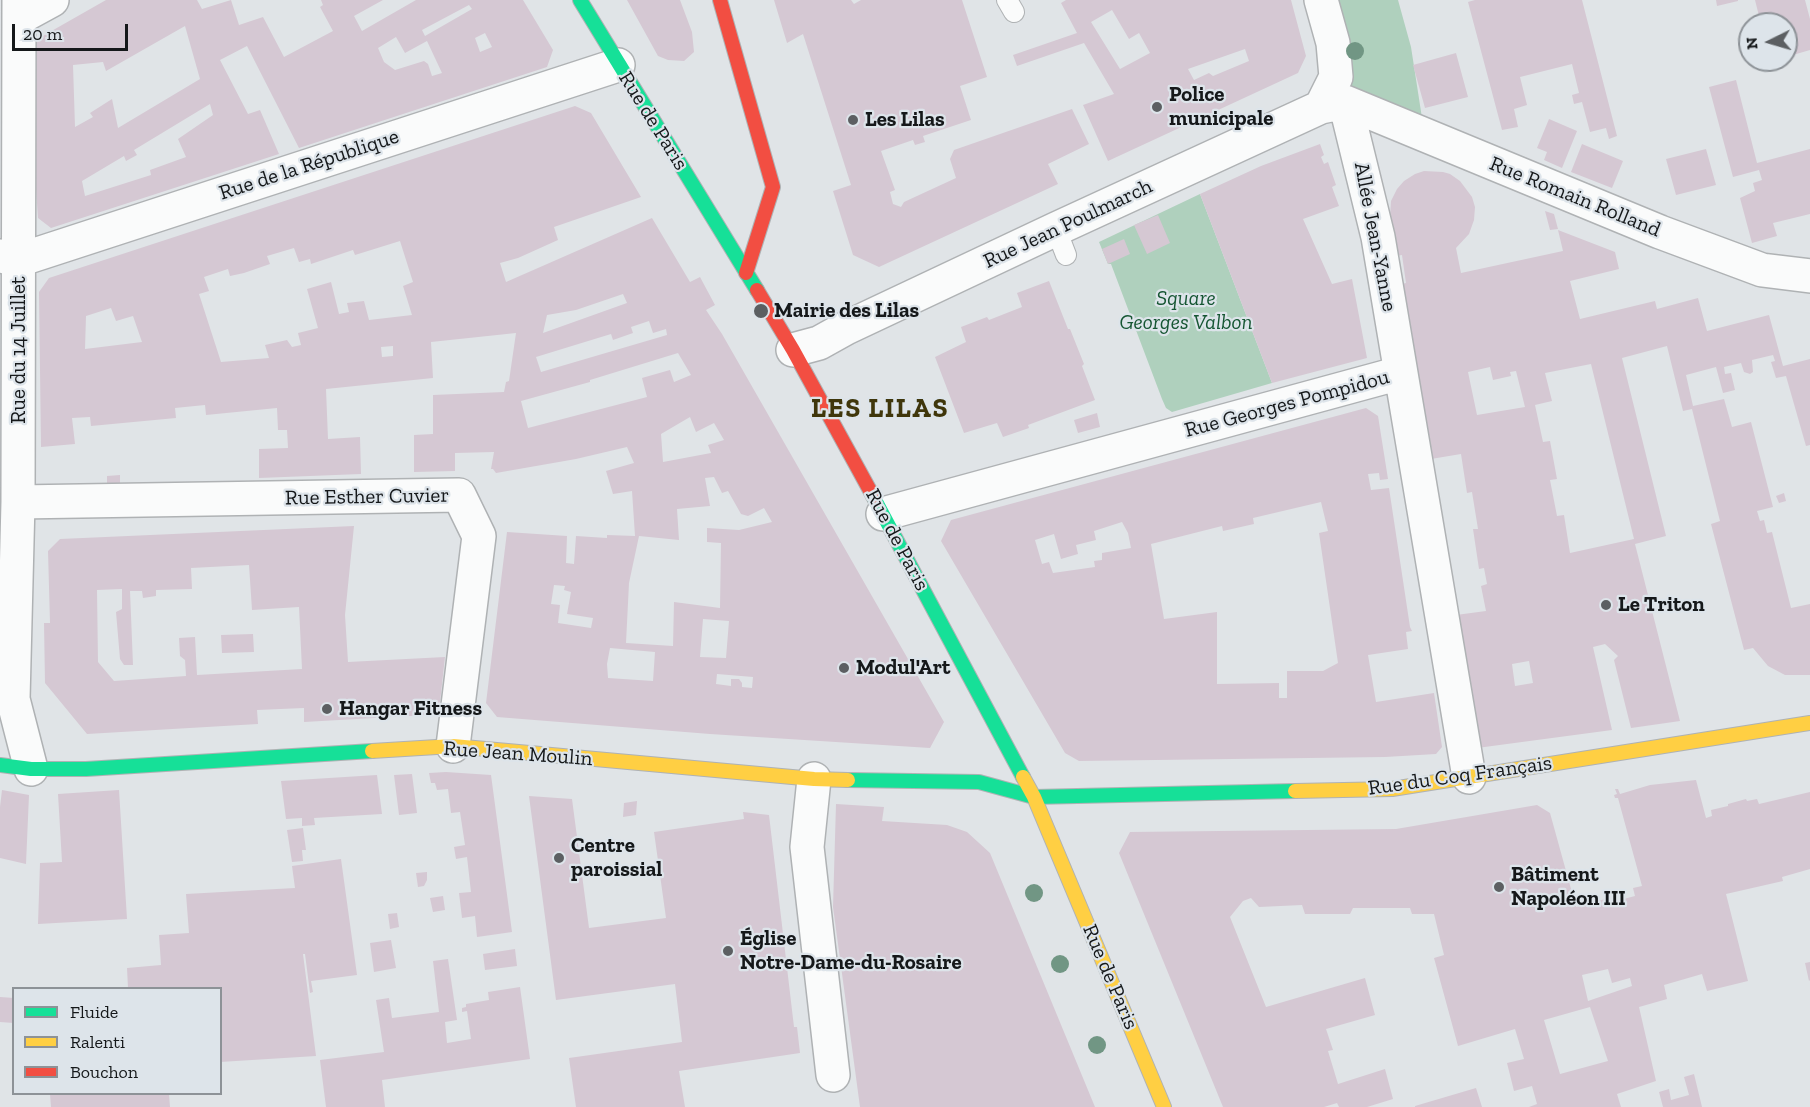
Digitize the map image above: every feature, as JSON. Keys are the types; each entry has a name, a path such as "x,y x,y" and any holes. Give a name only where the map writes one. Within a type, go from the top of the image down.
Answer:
{"street":[{"path":"19,9 52,0"},
{"name":"Rue de Paris","path":"580,0 793,350 1034,797 1164,1107"},
{"path":"720,0 773,187 746,273"},
{"path":"1321,0 1333,44 1336,77 1333,104"},
{"name":"Rue du 14 Juillet","path":"16,767 6,693 18,502 10,258 19,9"},
{"name":"Rue de la République","path":"10,258 618,65"},
{"name":"Rue Jean Poulmarch","path":"793,350 819,343 846,328 1061,242 1333,104"},
{"name":"Rue Romain Rolland","path":"1333,104 1762,270 1810,276"},
{"name":"Allée Jean-Yanne","path":"1333,104 1378,237 1400,373"},
{"name":"Rue Georges Pompidou","path":"883,514 1400,373 1470,777"},
{"name":"Rue Esther Cuvier","path":"18,502 459,495 479,536 453,746"},
{"name":"Rue du Coq Français","path":"1034,797 1392,789 1810,723"},
{"name":"Rue Jean Moulin","path":"16,767 86,769 453,746 814,779 979,782 1034,797"},
{"path":"814,779 807,847 833,1075"}],"green space":[{"path":"1330,0 1398,0 1411,47 1422,118 1353,92 1346,83"},
{"name":"Square Georges Valbon","path":"1200,194 1272,383 1172,412 1166,408 1162,399 1111,264 1108,264 1099,242"}],"building":[{"path":"106,0 197,0 202,9 231,0 239,25 263,17 284,57 333,31 320,7 323,5 321,0 383,0 354,16 362,31 416,0 523,0 553,50 547,67 299,148 247,46 220,60 248,114 260,110 279,154 51,228 38,218 35,175 34,46 41,37","holes":["469,5 472,9 425,36 422,30","185,26 200,79 118,128 112,99 90,113 93,117 75,127 73,65 103,62 106,71","485,33 492,47 480,52 475,38","396,37 405,53 427,41 442,73 432,76 428,64 424,61 395,70 384,62 378,48","210,104 213,115 178,139 186,157 150,170 151,175 85,196 82,181 124,156 126,161 137,155 134,150"]},
{"path":"627,0 680,0 692,32 694,52 684,61 668,60 658,56"},
{"path":"774,0 851,0 854,4 861,0 962,0 987,77 960,86 971,120 923,136 925,142 915,145 913,140 881,151 895,190 890,192 893,204 901,207 904,202 956,178 950,159 954,150 1072,109 1089,144 1048,164 1058,184 879,267 853,255 833,191 851,185 803,34 787,43"},
{"path":"1066,0 1291,0 1306,56 1298,73 1108,161 1083,105 1114,94 1084,43 1017,66 1013,55 1077,33 1061,3","holes":["1112,10 1129,39 1139,33 1150,53 1120,69 1091,22","1245,49 1249,61 1213,76 1209,73 1194,80 1188,69"]},
{"path":"1475,0 1582,0 1617,136 1609,139 1606,128 1590,132 1582,102 1574,104 1572,95 1579,93 1572,64 1520,77 1527,105 1514,109 1518,127 1502,130 1468,2"},
{"path":"1716,0 1738,0 1738,1 1717,6"},
{"path":"1755,0 1805,0 1810,19 1810,50 1798,54 1798,12 1758,12"},
{"path":"1456,53 1468,97 1425,108 1413,65"},
{"path":"1736,80 1757,163 1810,149 1810,214 1773,223 1777,236 1752,243 1740,198 1755,191 1753,183 1762,180 1759,170 1733,177 1709,87"},
{"path":"575,106 591,113 641,197 554,227 558,240 518,258 500,263 506,282 652,218 690,282 700,277 715,305 706,310 722,334 944,722 930,748 497,717 486,703 507,532 567,536 566,563 574,564 576,536 607,538 607,535 635,536 632,491 613,494 606,471 634,463 627,447 576,459 496,473 491,469 494,452 455,453 455,471 414,472 414,435 433,434 433,395 504,392 506,382 509,381 516,333 431,342 433,378 326,389 328,439 360,437 361,474 259,478 259,449 288,448 287,430 278,430 277,408 206,415 205,405 175,408 176,418 91,426 90,417 72,418 75,444 41,447 39,292 49,278","holes":["400,241 413,282 403,286 412,315 369,320 364,301 347,303 349,312 339,314 331,282 307,289 318,328 298,333 301,345 292,347 287,340 265,345 269,358 221,362 199,294 209,291 204,277 228,269 230,276 244,273 270,264 267,256 294,248 299,262 310,259 311,264 353,250 355,255","623,294 627,303 543,333 547,315 576,310","111,308 116,321 133,316 142,342 85,349 86,316","649,321 653,333 666,329 667,335 541,372 536,357 611,334 613,340 633,333 631,327","393,346 393,356 382,357 381,347","678,353 691,375 674,382 670,370 642,378 647,397 528,428 521,401 590,382 590,380","690,417 696,432 714,423 724,440 708,445 711,453 663,462 661,434","714,477 722,493 728,491 741,514 748,516 764,508 772,522 739,530 707,528 707,542 721,543 720,608 674,602 673,646 626,643 629,583 639,536 679,540 677,509 710,506 705,478","554,585 565,586 564,590 571,592 567,614 593,618 591,628 558,623 560,605 551,604","703,619 729,621 726,658 700,657","610,648 655,652 653,681 608,678 607,664","717,674 753,677 752,688 742,687 739,679 731,679 731,686 716,684"]},
{"path":"1549,119 1577,131 1562,168 1544,160 1547,152 1537,148"},
{"path":"1320,144 1324,155 1321,157 1324,164 1328,162 1336,185 1332,187 1339,206 1303,219 1332,284 1352,279 1367,358 1272,383 1200,194 1261,166"},
{"path":"1582,144 1623,161 1612,188 1571,172"},
{"path":"1706,149 1716,185 1676,195 1666,159"},
{"path":"1424,171 1450,174 1460,181 1472,197 1475,207 1474,220 1469,234 1456,248 1461,273 1563,251 1558,230 1615,252 1619,269 1570,281 1580,319 1655,301 1657,309 1698,298 1707,331 1769,315 1783,366 1810,359 1810,445 1806,446 1786,376 1776,378 1771,362 1775,361 1773,355 1752,360 1753,372 1750,374 1744,372 1741,363 1724,367 1725,374 1731,373 1735,390 1723,393 1716,367 1686,375 1693,406 1724,399 1732,427 1751,422 1773,507 1757,511 1760,521 1764,520 1767,533 1772,532 1791,608 1810,604 1810,675 1785,675 1768,666 1753,648 1744,650 1711,524 1720,521 1692,409 1683,411 1667,346 1622,358 1666,536 1635,544 1680,721 1631,728 1614,660 1618,656 1605,644 1593,647 1612,730 1477,748 1456,615 1486,611 1481,586 1487,584 1484,568 1479,569 1473,529 1478,529 1472,492 1467,493 1461,454 1431,459 1401,284 1406,283 1402,255 1396,256 1390,216 1391,201 1397,189 1415,174","holes":["1591,364 1634,539 1570,553 1564,515 1557,516 1550,480 1557,479 1550,441 1543,442 1535,405 1552,401 1545,373","1490,367 1493,380 1511,376 1510,372 1516,371 1525,407 1477,415 1468,372","1529,661 1533,683 1515,686 1512,664"]},
{"path":"1545,211 1554,214 1558,229 1550,230"},
{"path":"1158,215 1170,243 1147,254 1134,225"},
{"path":"1124,239 1130,254 1108,264 1102,249"},
{"name":"Mairie des Lilas","path":"1049,281 1084,364 1082,366 1095,400 1028,425 1029,428 1003,437 997,423 964,433 935,357 966,342 961,327 987,317 989,320 1022,307 1017,293"},
{"path":"1366,408 1378,416 1388,479 1380,480 1379,473 1368,474 1371,490 1389,488 1412,631 1406,632 1408,649 1368,655 1376,702 1434,693 1442,747 1436,754 1385,757 1079,761 1065,753 941,541 951,520","holes":["1321,502 1328,531 1319,533 1338,663 1323,671 1287,671 1287,698 1279,698 1279,683 1217,684 1217,612 1164,619 1151,544 1222,526 1223,531 1254,524 1253,518","1122,522 1128,533 1131,548 1102,553 1102,560 1094,561 1095,567 1053,573 1049,562 1042,564 1035,540 1054,534 1061,559 1078,554 1076,545 1096,540 1094,531"]},
{"path":"1097,413 1100,427 1078,433 1074,420"},
{"path":"120,475 120,483 107,484 107,476"},
{"path":"1784,493 1786,501 1779,503 1776,496"},
{"path":"354,526 345,615 348,662 445,657 440,702 427,715 304,722 304,708 257,710 258,724 87,734 45,683 44,623 50,623 48,551 60,539","holes":["249,565 252,610 299,607 302,669 197,675 195,637 179,638 180,656 185,660 186,676 114,681 98,662 97,590 122,589 122,609 116,612 120,659 124,665 133,665 130,591 142,591 143,598 156,596 156,590 192,589 191,568"]},
{"path":"253,634 254,652 222,653 221,635"},
{"path":"429,773 491,775 512,932 477,937 475,916 462,918 459,893 471,892 467,857 456,859 454,847 465,845 460,812 451,813 448,789 437,790 435,783 431,783"},
{"path":"412,774 417,813 399,815 394,775"},
{"path":"377,775 382,814 314,818 315,825 302,826 302,818 286,819 281,781"},
{"path":"1696,780 1706,818 1712,816 1711,810 1746,799 1747,801 1757,799 1759,804 1810,792 1810,869 1782,877 1783,881 1726,894 1748,981 1707,991 1702,974 1664,985 1667,999 1639,1007 1656,1081 1617,1094 1621,1107 1529,1107 1537,1104 1532,1086 1514,1091 1507,1063 1524,1059 1515,1029 1458,1046 1434,958 1444,955 1434,914 1412,914 1410,908 1353,908 1350,914 1305,914 1302,905 1259,907 1251,898 1243,901 1230,917 1266,1007 1365,978 1375,1015 1326,1029 1333,1050 1328,1051 1338,1084 1385,1069 1393,1099 1367,1107 1339,1107 1337,1103 1324,1107 1223,1107 1119,853 1130,832 1396,829 1537,805 1550,813 1576,907 1614,895 1616,901 1635,896 1633,888 1642,886 1618,798 1614,795 1617,794 1615,789 1618,789 1620,794 1650,785","holes":["1608,969 1612,983 1630,978 1632,986 1588,1001 1582,975","1590,1007 1608,1061 1560,1074 1544,1020"]},
{"path":"2,790 29,795 26,864 0,858"},
{"path":"119,790 127,919 38,924 40,863 62,862 58,794"},
{"path":"529,796 572,799 589,928 666,918 654,832 744,819 743,812 769,815 794,1027 797,1027 800,1053 679,1071 685,1107 576,1107 569,1058 682,1042 675,984 556,1000"},
{"path":"637,801 636,815 623,817 624,803"},
{"path":"836,804 884,807 882,821 947,825 967,832 990,853 1095,1107 860,1107 833,907"},
{"path":"303,828 306,850 302,850 303,861 292,862 287,830"},
{"path":"341,859 357,975 311,981 313,992 310,993 305,954 303,954 316,1056 222,1062 222,987 128,987 127,968 161,965 159,935 189,933 186,894 295,888 292,866"},
{"path":"427,872 424,886 418,887 416,873"},
{"path":"443,896 445,910 433,912 430,898"},
{"path":"397,913 399,927 390,929 388,914"},
{"path":"391,940 396,968 374,972 370,943"},
{"path":"515,949 517,966 485,970 483,954"},
{"path":"448,959 457,1020 445,1022 447,1043 471,1039 467,1011 462,1012 466,1004 489,1000 488,992 520,987 530,1059 382,1080 385,1107 326,1107 320,1060 384,1052 376,1000 389,998 392,1018 439,1012 433,961"},
{"path":"1810,962 1810,980 1809,981 1805,963"},
{"path":"0,997 12,998 12,1023 0,1022"},
{"path":"1694,1074 1702,1107 1663,1107 1659,1092 1669,1089 1671,1100 1689,1095 1684,1077"},
{"path":"1476,1088 1482,1107 1415,1107 1415,1106"},
{"path":"50,1095 169,1095 170,1107 51,1107"}],"traffic: fast":[{"path":"580,0 757,290"},
{"path":"873,496 1023,777"},
{"path":"0,765 31,769 86,769 372,751"},
{"path":"848,780 979,782 1034,797 1295,791"}],"traffic: slow":[{"path":"1295,791 1392,789 1810,723"},
{"path":"372,751 453,746 814,779 848,780"},
{"path":"1023,777 1034,797 1164,1107"}],"traffic: jam":[{"path":"720,0 773,187 746,273"},
{"path":"757,290 793,350 873,496"}],"place":[{"name":"Police municipale","path":"1157,107"},
{"name":"Les Lilas","path":"853,120"},
{"name":"Mairie des Lilas","path":"761,311"},
{"name":"Le Triton","path":"1606,605"},
{"name":"Modul'Art","path":"844,668"},
{"name":"Hangar Fitness","path":"327,709"},
{"name":"Centre paroissial","path":"559,858"},
{"name":"Bâtiment Napoléon III","path":"1499,887"},
{"name":"Église Notre-Dame-du-Rosaire","path":"728,951"}],"district":[{"name":"LES LILAS","path":"880,409"}]}
